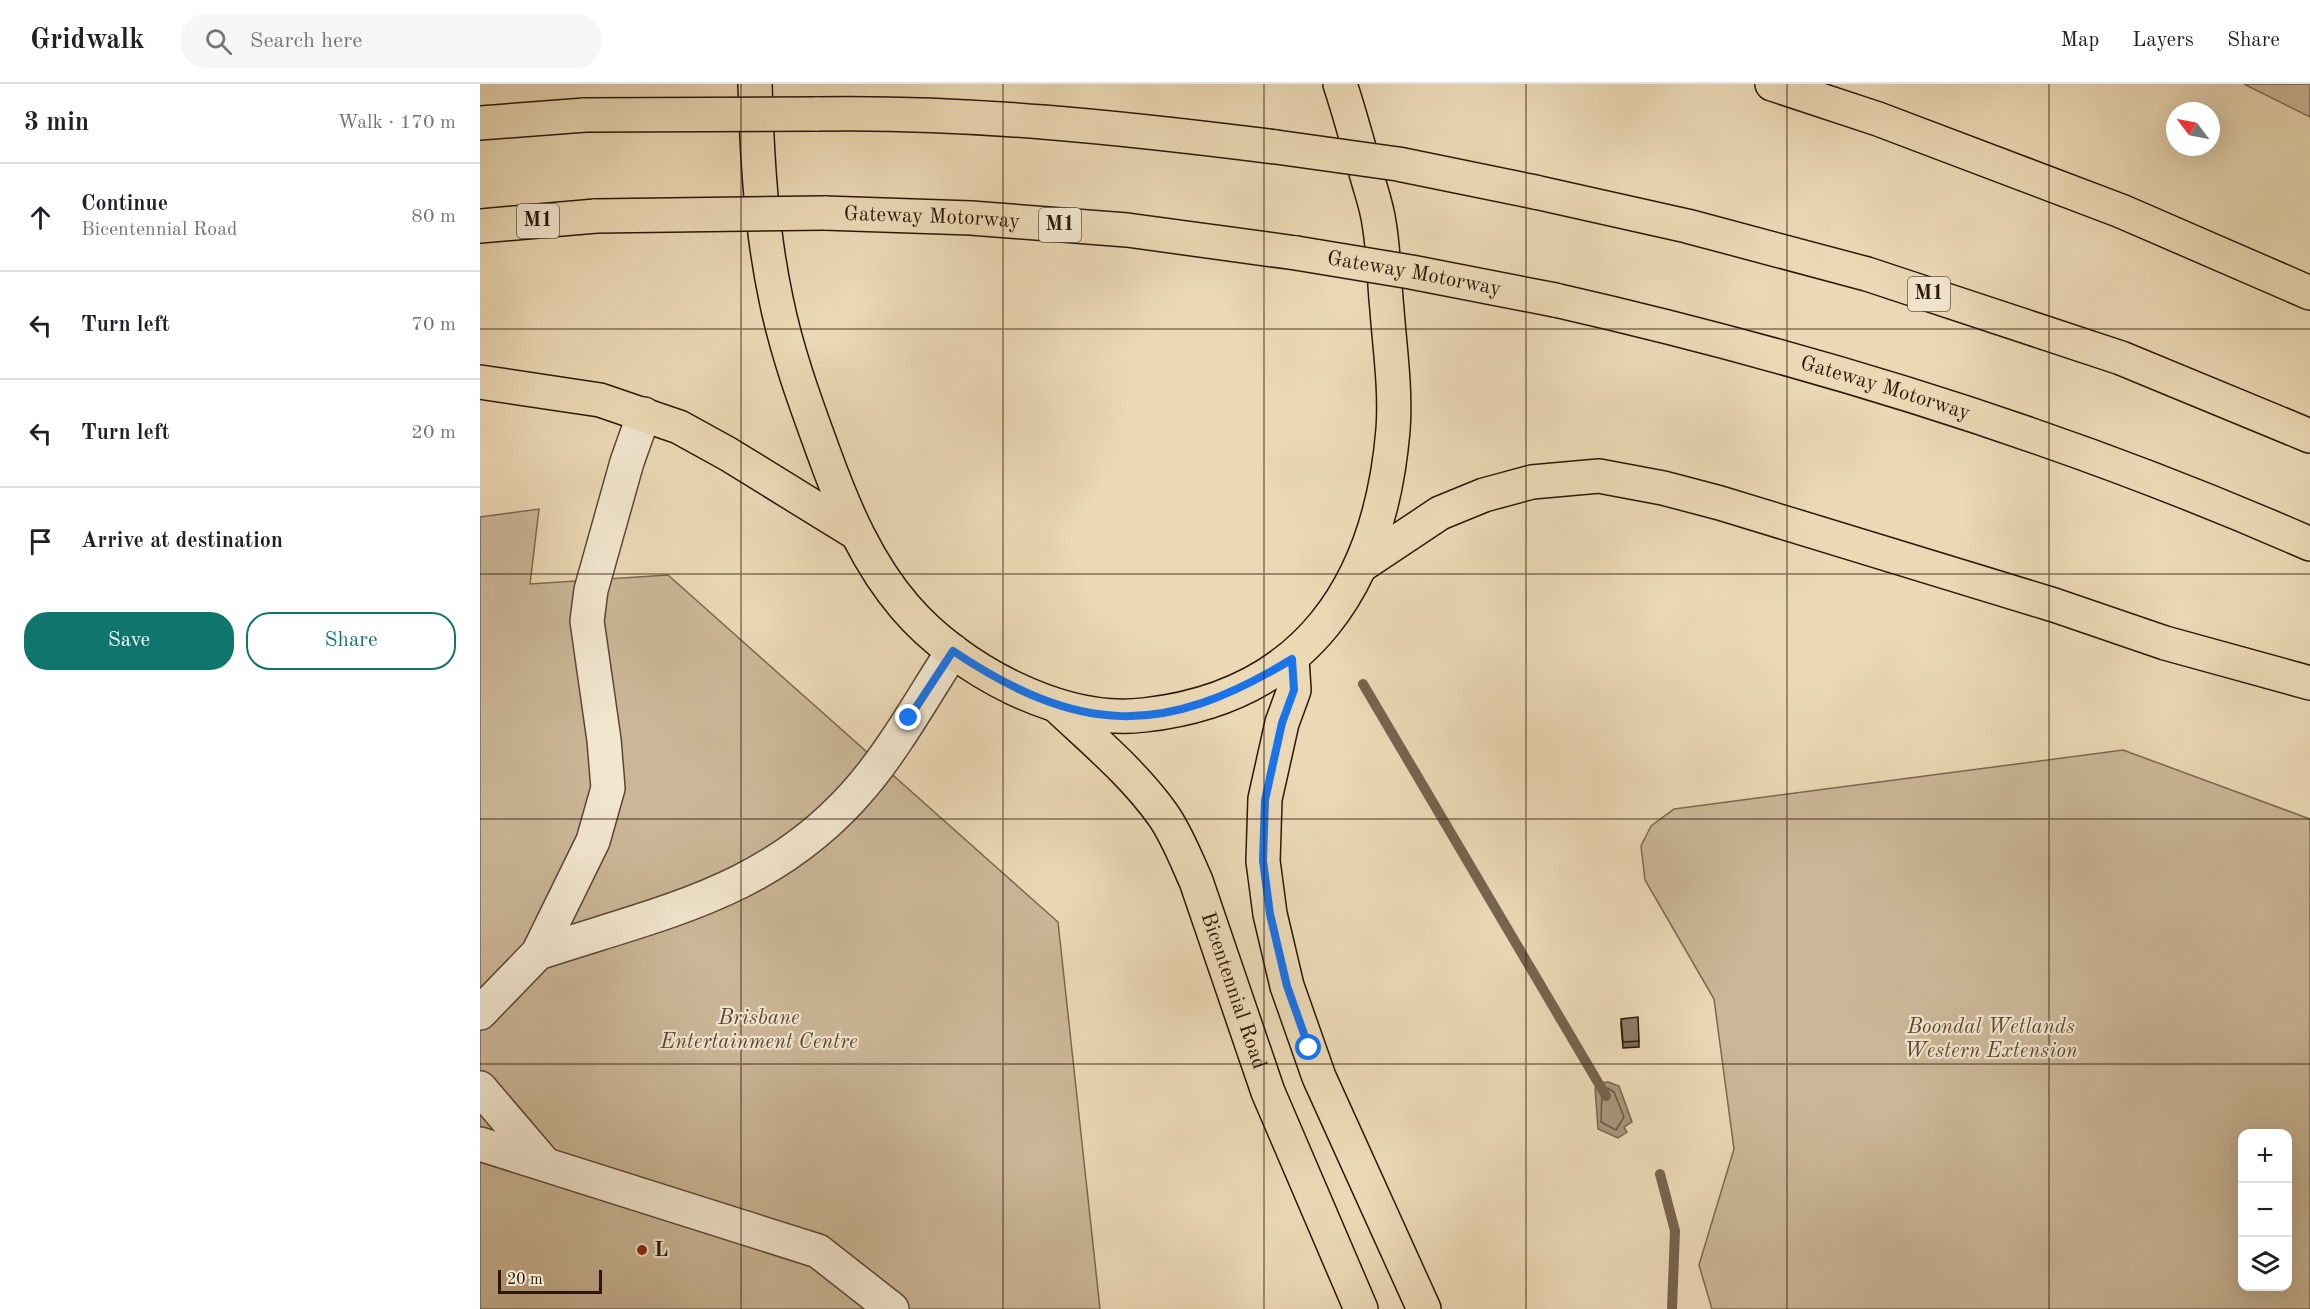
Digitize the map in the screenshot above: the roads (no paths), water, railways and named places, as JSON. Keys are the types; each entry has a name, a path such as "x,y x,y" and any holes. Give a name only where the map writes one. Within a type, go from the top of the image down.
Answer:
{"main road":[{"path":"755,84 757,170 776,300 802,394 856,533 879,572 903,605 929,633 953,651 984,672 1057,705 1101,716 1126,717 1160,713 1212,701 1292,659 1329,621 1362,565 1377,519 1388,473 1394,426 1392,378 1379,221 1340,84"},
{"path":"1772,84 1878,119 2121,211 2310,293"},
{"name":"M1","path":"480,123 585,115 865,113 1131,129 1398,164 1687,226 1867,274 2121,358 2310,436"},
{"name":"Gateway Motorway","path":"480,226 596,216 824,213 971,218 1114,230 1296,253 1411,272 1555,300 1674,327 1876,383 2085,454 2310,544"},
{"path":"480,382 600,400 679,427 728,454 856,533"},
{"path":"1362,565 1440,513 1484,495 1533,482 1599,476 1663,488 1719,503 2054,605 2165,643 2310,683"},
{"path":"1292,659 1294,690 1282,723 1265,800 1263,861 1270,914 1287,986 1319,1077 1424,1309"},
{"name":"Bicentennial Road","path":"1057,705 1117,760 1164,816 1181,848 1196,881 1268,1092 1361,1309"}],"lane":[{"path":"480,1013 538,953 593,841 608,788 604,740 587,621 591,590 627,462 644,414"},
{"path":"538,953 700,900 741,883 780,862 811,839 865,783 953,651"},
{"path":"480,1088 544,1163"},
{"path":"480,1144 818,1251 892,1309"}],"water":[{"path":"1608,1082 1619,1086 1632,1122 1624,1127 1627,1132 1618,1138 1598,1129 1595,1088 1600,1083"}],"waterway":[{"path":"1363,684 1606,1096"},
{"path":"1660,1174 1675,1231 1672,1309"}],"place":[{"name":"L","path":"642,1250"}],"park label":[{"name":"Brisbane Entertainment Centre","path":"759,1030"},
{"name":"Boondal Wetlands Western Extension","path":"1991,1039"}]}
